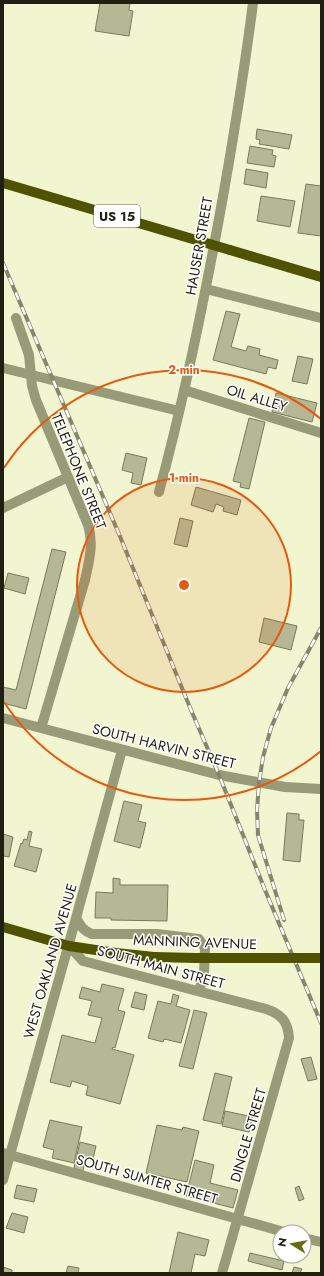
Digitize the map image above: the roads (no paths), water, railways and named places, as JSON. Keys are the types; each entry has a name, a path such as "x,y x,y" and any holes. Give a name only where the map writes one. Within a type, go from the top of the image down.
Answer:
{"main road":[{"name":"US 15","path":"3,182 321,277"},
{"path":"3,927 69,946"},
{"name":"MANNING AVENUE","path":"69,946 154,957 321,958"}],"street":[{"name":"HAUSER STREET","path":"159,492 184,390 206,289 234,131 253,3"},
{"path":"206,289 321,318"},
{"name":"TELEPHONE STREET","path":"16,318 29,355 32,386 36,400 88,525 92,540 85,580 41,728"},
{"path":"3,368 179,411"},
{"name":"OIL ALLEY","path":"184,390 321,432"},
{"path":"3,508 68,477"},
{"name":"SOUTH HARVIN STREET","path":"3,718 242,780 285,787 321,789"},
{"name":"WEST OAKLAND AVENUE","path":"3,1180 6,1154 69,946 122,750"},
{"path":"76,918 82,929 92,934 157,934 199,939 205,948 204,974 199,991"},
{"name":"SOUTH MAIN STREET","path":"69,946 83,961 276,1012 280,1015 287,1027"},
{"name":"DINGLE STREET","path":"222,1273 289,1038 287,1027"},
{"name":"SOUTH SUMTER STREET","path":"6,1154 272,1229"}],"railway":[{"path":"3,263 119,534 321,1023"},
{"path":"284,920 258,835 257,810 259,783 263,757 271,728 288,688 321,628"}]}
